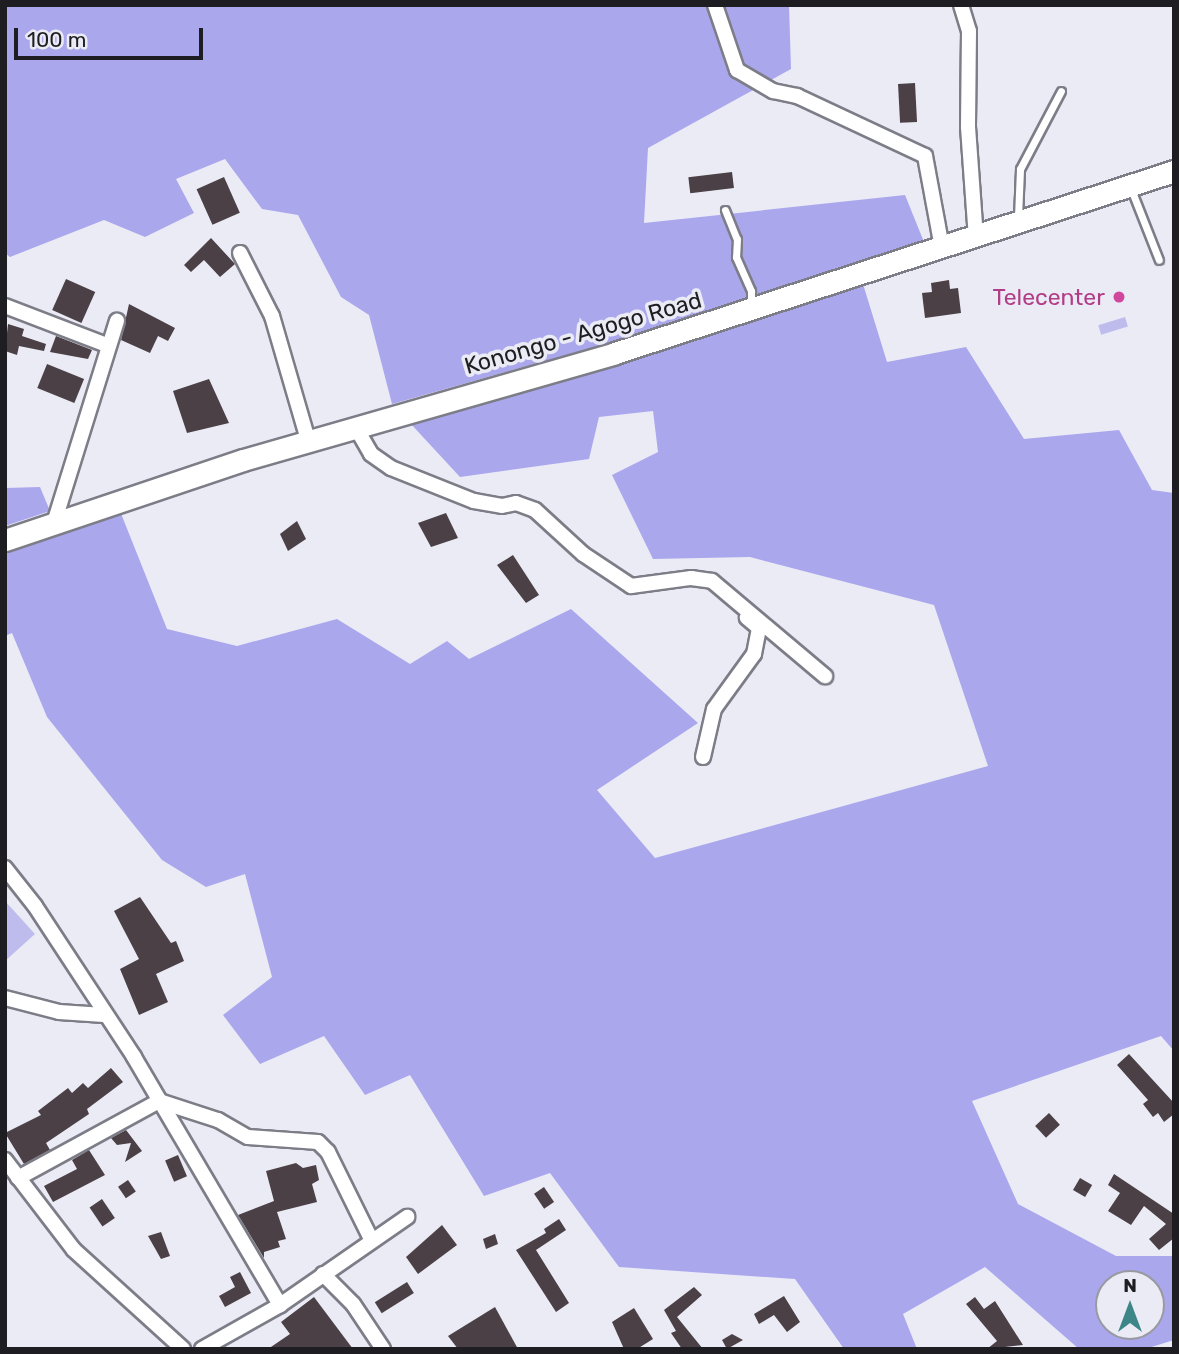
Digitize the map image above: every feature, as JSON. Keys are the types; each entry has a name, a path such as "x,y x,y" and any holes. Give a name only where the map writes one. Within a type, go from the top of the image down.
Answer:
{"main road":[{"name":"Konongo - Agogo Road","path":"5,540 309,440 751,310 1018,225 1174,171"}],"street":[{"path":"715,5 737,70 773,91 797,96 925,156 942,248"},
{"path":"961,5 969,31 968,127 975,239"},
{"path":"240,253 272,316 309,440"},
{"path":"5,306 109,346"},
{"path":"54,523 117,321"},
{"path":"355,426 371,454 391,468 474,501 502,506 516,503 536,510 583,554 631,586 691,578 712,581 825,676"},
{"path":"703,757 714,709 754,654 759,628 711,587"},
{"path":"5,868 35,906 159,1101 280,1305"},
{"path":"5,998 59,1013 104,1015"},
{"path":"18,1178 159,1101 218,1120 248,1137 318,1142 328,1152 372,1241"},
{"path":"5,1160 74,1250 183,1349"},
{"path":"202,1349 280,1305 407,1217"},
{"path":"323,1274 353,1304 383,1349"}],"lane":[{"path":"1018,225 1020,169 1061,92"},
{"path":"1130,187 1159,260"},
{"path":"725,210 737,239 736,257 751,291 751,310"}],"shaded area":[{"path":"5,5 789,5 791,69 648,148 644,223 905,195 924,242 612,342 392,404 369,315 341,297 298,215 262,209 225,159 176,179 194,213 145,237 104,220 10,257 5,253"},
{"path":"863,284 887,362 966,347 1024,439 1119,430 1152,490 1174,493 1174,1051 1161,1036 972,1101 1018,1204 1116,1256 1174,1256 1174,1340 1145,1349 1079,1349 985,1267 903,1314 917,1349 844,1349 795,1279 619,1267 550,1173 484,1196 410,1075 365,1095 324,1036 260,1064 223,1015 272,977 245,874 206,887 162,860 47,717 12,633 5,636 5,551 120,511 167,629 237,646 337,619 410,664 447,641 469,659 571,609 698,723 597,790 655,858 988,766 934,605 750,557 653,559 612,475 658,452 653,411 599,417 589,459 460,477 410,423 618,363"},
{"path":"1125,317 1128,327 1101,335 1098,325"},
{"path":"40,487 50,511 5,526 5,488"},
{"path":"5,901 35,934 5,961"}],"building":[{"path":"915,83 917,122 900,123 898,84"},
{"path":"732,172 734,188 690,193 688,177"},
{"path":"224,177 240,213 212,225 197,189"},
{"path":"211,238 235,264 220,277 204,260 191,272 184,265"},
{"path":"66,279 95,292 81,323 52,310"},
{"path":"949,280 950,289 958,288 961,313 925,318 922,293 932,292 931,283"},
{"path":"129,304 175,328 168,341 158,336 150,353 121,340"},
{"path":"8,324 24,329 22,336 46,344 44,351 19,346 17,355 5,351"},
{"path":"56,336 92,350 88,359 50,352"},
{"path":"47,364 84,379 74,403 37,388"},
{"path":"209,379 229,423 187,433 173,391"},
{"path":"446,513 458,538 431,547 418,523"},
{"path":"297,521 306,539 288,551 280,534"},
{"path":"513,555 539,595 526,603 497,565"},
{"path":"140,897 171,943 176,941 184,961 156,974 168,1002 139,1015 120,969 139,959 114,911"},
{"path":"1129,1054 1174,1103 1174,1114 1164,1122 1158,1113 1153,1117 1143,1104 1148,1100 1117,1065"},
{"path":"111,1068 123,1082 87,1109 89,1114 46,1143 50,1150 24,1164 5,1133 41,1115 38,1111 68,1088 72,1093 83,1083 88,1088"},
{"path":"1049,1113 1060,1125 1046,1138 1035,1126"},
{"path":"126,1130 142,1151 125,1162 131,1143 117,1145 111,1138"},
{"path":"89,1150 105,1175 53,1202 44,1186 77,1169 72,1160"},
{"path":"178,1155 187,1176 174,1182 165,1160"},
{"path":"296,1163 303,1168 316,1165 319,1180 312,1184 317,1202 277,1212 286,1239 278,1241 280,1247 264,1252 264,1258 238,1215 274,1201 266,1171"},
{"path":"1114,1174 1174,1214 1174,1238 1159,1250 1149,1239 1166,1224 1144,1206 1131,1225 1108,1211 1120,1193 1108,1185"},
{"path":"1080,1178 1092,1185 1085,1197 1073,1190"},
{"path":"128,1180 136,1192 126,1198 118,1187"},
{"path":"544,1187 554,1202 544,1209 534,1194"},
{"path":"102,1199 115,1218 102,1226 90,1207"},
{"path":"559,1219 566,1230 536,1250 569,1303 556,1312 516,1250 546,1233 544,1229"},
{"path":"442,1225 457,1245 418,1274 406,1257"},
{"path":"161,1232 170,1256 161,1259 148,1236"},
{"path":"495,1234 498,1244 486,1249 483,1239"},
{"path":"240,1272 251,1293 225,1307 219,1296 235,1287 230,1277"},
{"path":"407,1282 414,1293 382,1313 375,1302"},
{"path":"694,1287 702,1295 677,1317 703,1349 682,1349 671,1333 676,1331 664,1310"},
{"path":"784,1296 800,1322 787,1332 774,1315 759,1324 754,1314"},
{"path":"314,1297 353,1349 268,1349 290,1334 281,1322"},
{"path":"975,1297 984,1309 995,1301 1023,1345 987,1349 997,1341 966,1304"},
{"path":"495,1307 518,1349 458,1349 448,1336"},
{"path":"634,1308 653,1339 637,1349 624,1349 612,1322"},
{"path":"732,1334 743,1340 727,1349 722,1340"}],"place":[{"name":"Telecenter","path":"1119,297"}]}
